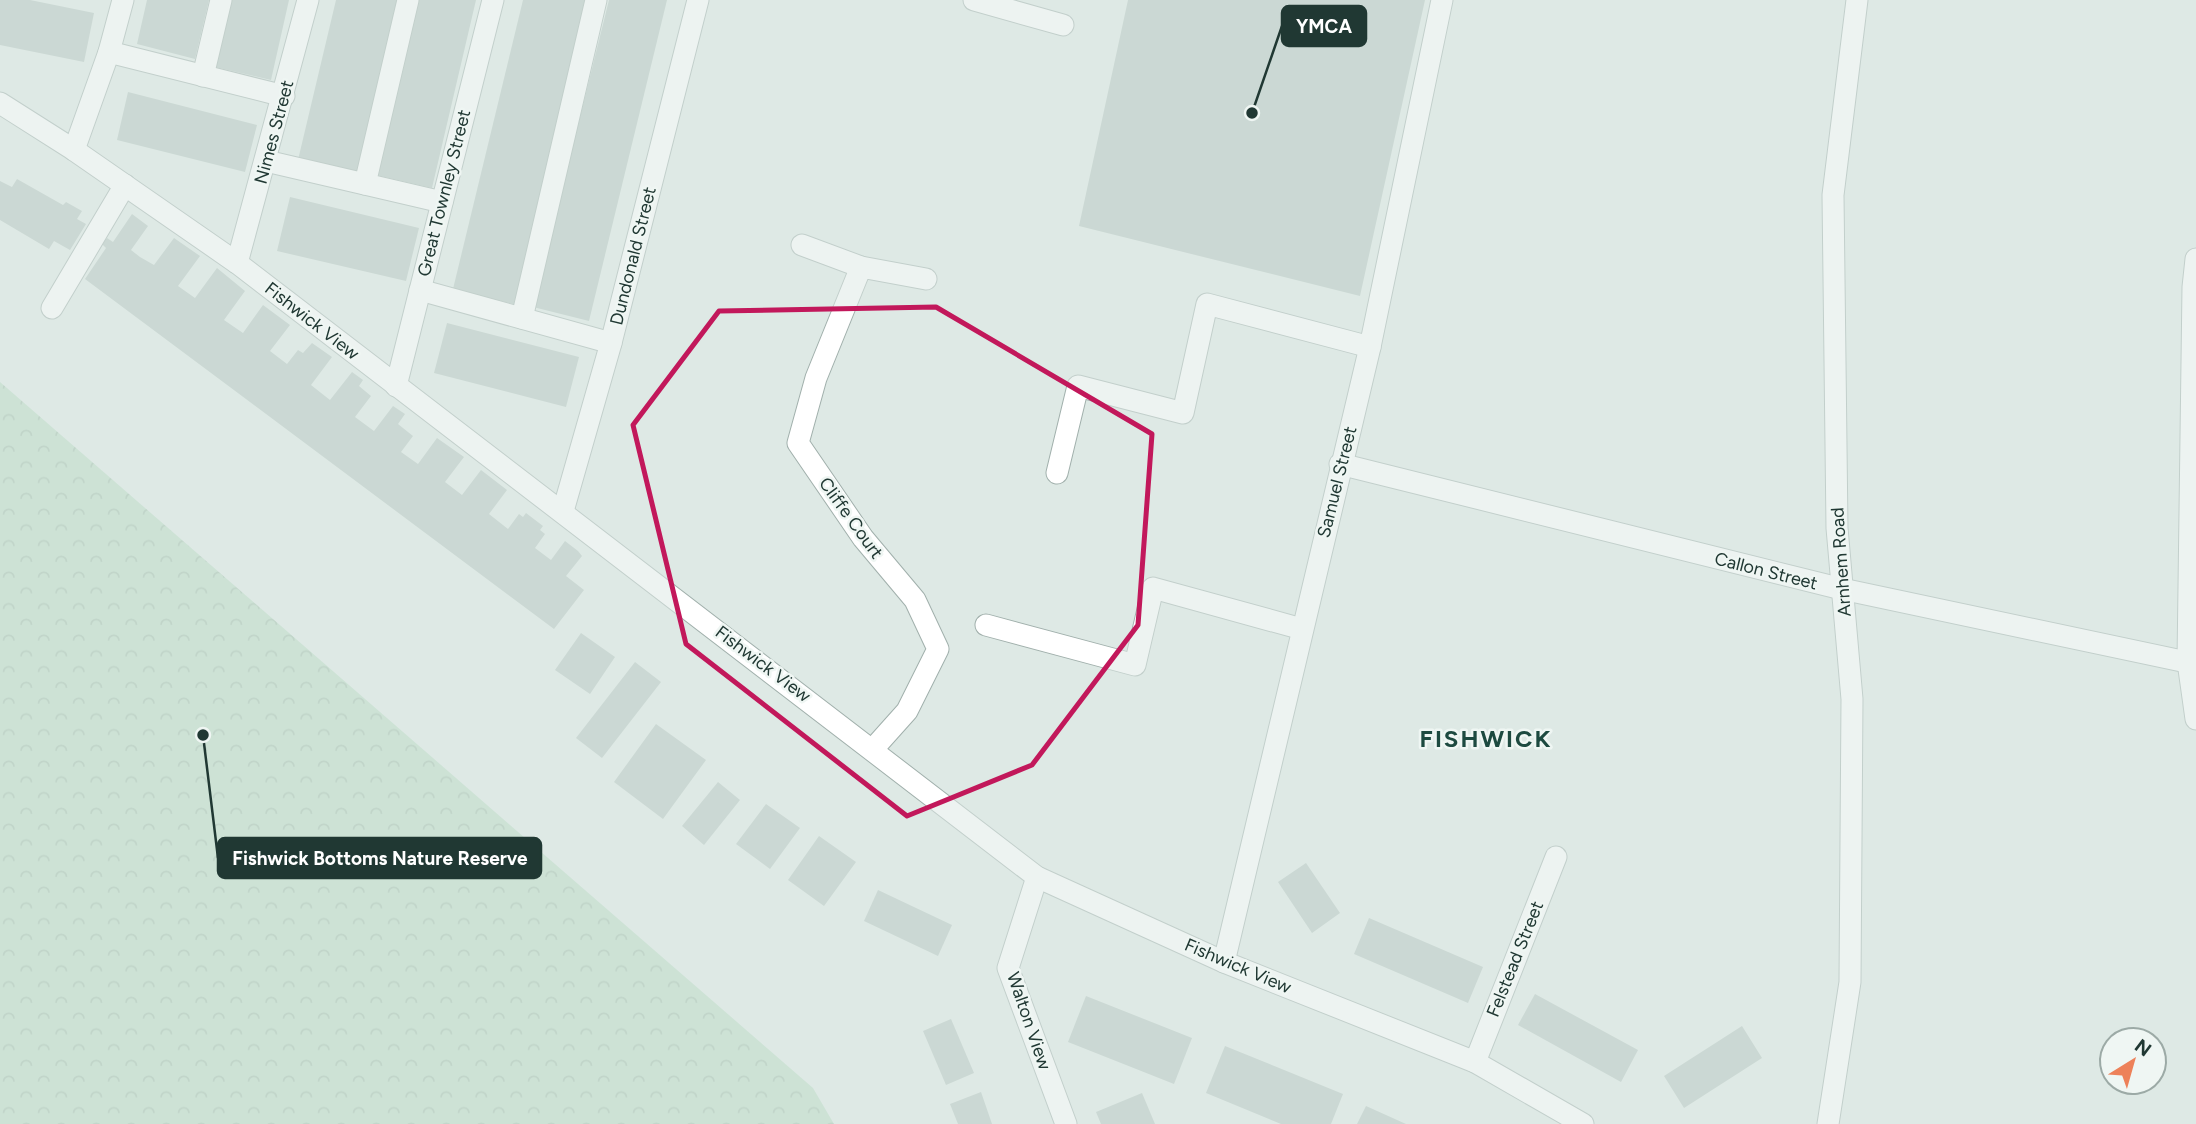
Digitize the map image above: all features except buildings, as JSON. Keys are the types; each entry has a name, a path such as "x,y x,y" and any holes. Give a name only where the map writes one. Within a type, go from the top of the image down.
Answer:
{"street":[{"path":"203,76 220,0"},
{"name":"Nimes Street","path":"237,263 308,0"},
{"path":"365,184 408,0"},
{"name":"Great Townley Street","path":"396,386 493,0"},
{"path":"522,318 596,0"},
{"name":"Dundonald Street","path":"564,512 611,343 698,0"},
{"path":"974,0 1063,24"},
{"name":"Samuel Street","path":"1224,962 1340,464 1370,347 1442,0"},
{"name":"Arnhem Road","path":"1828,1124 1850,982 1852,699 1837,528 1833,195 1857,0"},
{"path":"74,150 109,52 120,1"},
{"path":"109,52 284,96"},
{"name":"Fishwick View","path":"0,103 74,150 237,263 1037,877 1224,962 1475,1062 1583,1124"},
{"path":"266,161 442,202"},
{"path":"51,308 125,186"},
{"path":"802,246 861,267 926,279"},
{"path":"2196,259 2192,663 2196,719"},
{"name":"Cliffe Court","path":"861,267 816,378 798,443 863,538 915,600 938,649 906,711 873,749"},
{"path":"420,290 611,343"},
{"path":"1057,473 1078,386 1184,413 1207,304 1370,347"},
{"name":"Callon Street","path":"1340,464 1842,589 2192,663"},
{"path":"986,625 1135,665 1153,588 1302,629"},
{"name":"Felstead Street","path":"1475,1062 1556,857"},
{"name":"Walton View","path":"1037,877 1008,968 1066,1124"}],"highlighted area":[{"path":"936,307 1152,434 1138,625 1032,765 907,816 686,644 633,425 719,311"}],"green space":[{"path":"0,382 813,1088 834,1124 0,1124"}],"place":[{"name":"YMCA","path":"1252,113"},
{"name":"Fishwick Bottoms Nature Reserve","path":"203,735"}],"district":[{"name":"FISHWICK","path":"1486,739"}]}
